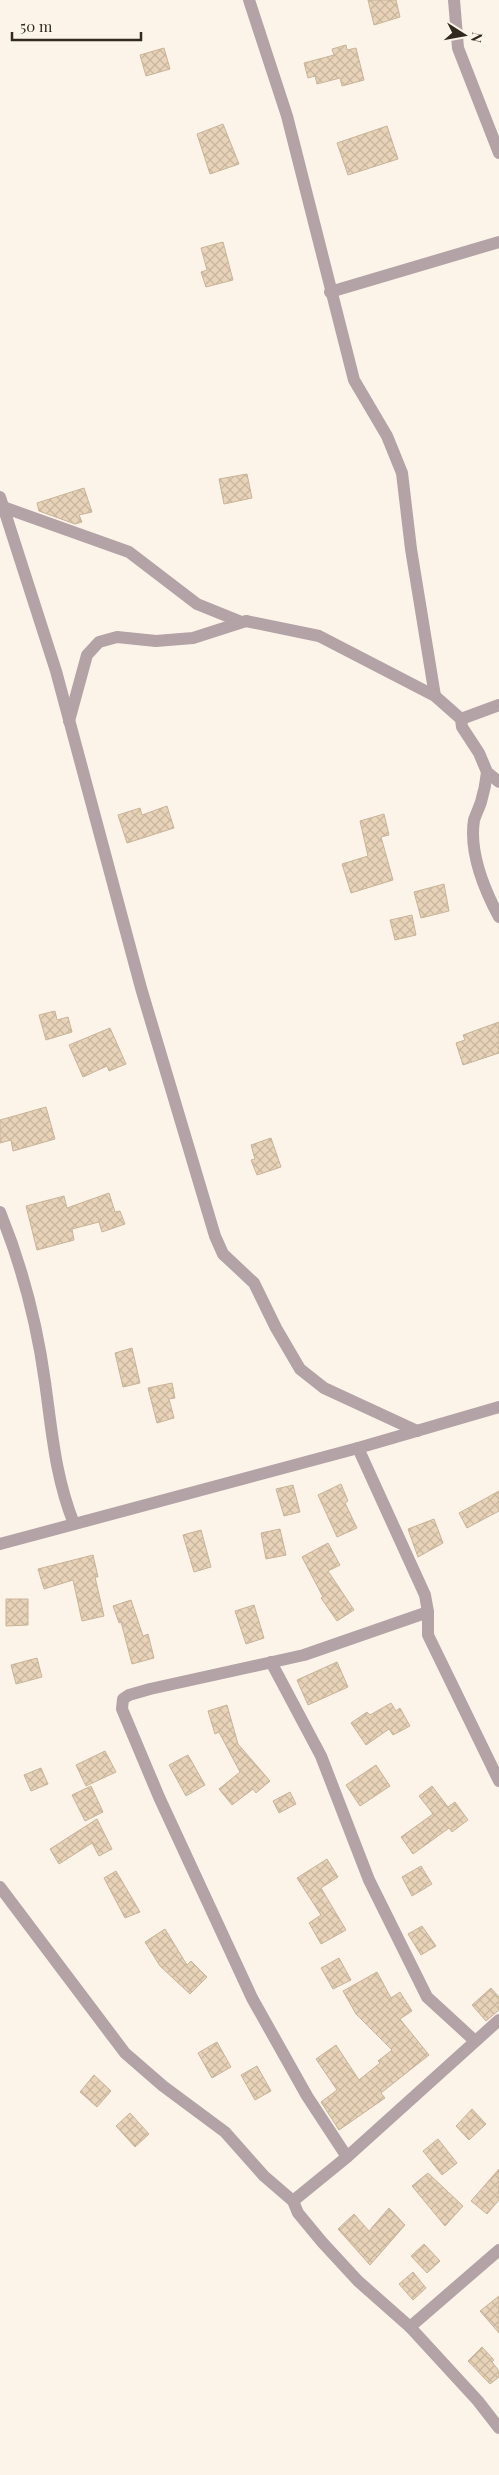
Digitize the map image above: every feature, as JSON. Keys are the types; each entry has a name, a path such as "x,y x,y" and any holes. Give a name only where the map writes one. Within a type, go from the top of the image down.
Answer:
{"street":[{"path":"249,0 287,116 330,292 354,380 387,436 402,473 411,549 435,696"},
{"path":"454,0 458,48 499,154"},
{"path":"330,292 499,242"},
{"path":"1,502 129,552 197,604 239,621 257,622 319,636 435,696 461,719 462,727 479,753 487,772 499,782"},
{"path":"1,502 56,671 141,988 215,1236 223,1254 254,1283 276,1328 300,1369 324,1388 416,1431"},
{"path":"69,721 87,655 99,642 117,637 156,641 193,638 239,621"},
{"path":"461,719 499,705"},
{"path":"487,772 482,801 475,817 472,836 478,864 491,901 499,917"},
{"path":"0,1212 32,1310 45,1381 52,1448 62,1494 74,1524"},
{"path":"0,1544 358,1448 499,1407"},
{"path":"358,1448 425,1595 428,1612 428,1635 499,1781"},
{"path":"347,2157 307,2096 252,1998 159,1797 122,1709 123,1699 129,1695 304,1654 428,1612"},
{"path":"271,1662 321,1756 368,1880 427,1997 475,2041"},
{"path":"0,1887 15,1904 124,2054 225,2132 264,2176 293,2201 298,2213 358,2281 410,2327 478,2401 499,2428"},
{"path":"293,2201 347,2157 499,2020"},
{"path":"410,2327 499,2250"}],"building":[{"path":"368,0 396,0 400,17 374,25"},
{"path":"346,45 347,50 356,48 364,80 342,86 340,78 317,84 315,76 308,78 304,63 334,55 332,49"},
{"path":"164,48 170,69 146,76 140,55"},
{"path":"223,124 239,164 210,174 197,134"},
{"path":"387,126 398,159 348,175 337,143"},
{"path":"223,242 233,280 206,287 201,272 207,270 201,248"},
{"path":"247,474 252,498 224,504 219,479"},
{"path":"84,488 92,512 79,515 82,522 75,524 39,511 37,503"},
{"path":"167,806 174,828 127,843 118,815 140,808 142,815"},
{"path":"384,814 389,835 381,837 393,880 351,893 342,864 368,856 360,821"},
{"path":"444,884 449,911 421,918 414,892"},
{"path":"412,915 416,935 395,940 390,920"},
{"path":"55,1011 57,1020 68,1017 72,1032 46,1040 39,1015"},
{"path":"499,1022 499,1053 463,1065 456,1043 465,1040 463,1035"},
{"path":"110,1028 126,1064 109,1071 107,1066 83,1077 69,1045"},
{"path":"46,1107 55,1139 13,1151 11,1140 0,1143 0,1120"},
{"path":"271,1138 281,1167 257,1175 251,1160 255,1159 251,1145"},
{"path":"109,1193 115,1212 120,1211 125,1224 102,1232 99,1222 72,1229 74,1240 37,1250 26,1206 64,1196 67,1208"},
{"path":"132,1348 140,1383 123,1387 115,1353"},
{"path":"172,1383 175,1398 169,1399 174,1418 157,1423 148,1388"},
{"path":"341,1484 348,1501 345,1503 357,1528 337,1537 318,1495"},
{"path":"293,1485 300,1512 284,1516 276,1489"},
{"path":"499,1491 499,1511 467,1528 459,1513"},
{"path":"434,1519 443,1543 418,1557 408,1529"},
{"path":"280,1529 286,1555 266,1559 261,1533"},
{"path":"201,1530 211,1567 194,1572 183,1535"},
{"path":"328,1543 340,1565 328,1571 354,1610 337,1621 321,1598 323,1597 302,1557"},
{"path":"93,1555 98,1577 95,1577 104,1616 82,1621 73,1580 44,1589 38,1569"},
{"path":"6,1599 28,1599 28,1625 6,1626"},
{"path":"131,1600 143,1636 148,1634 154,1658 132,1664 121,1622 119,1623 113,1606"},
{"path":"254,1605 264,1638 246,1644 235,1611"},
{"path":"37,1658 42,1677 16,1684 11,1665"},
{"path":"337,1662 348,1687 308,1705 297,1680"},
{"path":"391,1703 396,1711 400,1708 410,1726 393,1735 389,1729 366,1745 351,1723 367,1712 370,1715"},
{"path":"227,1705 238,1744 270,1781 256,1793 253,1789 232,1805 219,1789 240,1772 219,1732 215,1734 208,1711"},
{"path":"105,1751 116,1772 86,1786 76,1765"},
{"path":"188,1755 205,1785 186,1796 169,1765"},
{"path":"376,1765 390,1786 360,1806 346,1785"},
{"path":"41,1768 48,1784 31,1791 24,1775"},
{"path":"91,1786 103,1812 85,1821 72,1795"},
{"path":"432,1786 448,1807 455,1802 468,1820 452,1832 449,1828 413,1854 401,1837 433,1814 419,1796"},
{"path":"290,1792 296,1804 279,1813 273,1801"},
{"path":"97,1819 112,1849 99,1856 92,1843 59,1864 50,1849"},
{"path":"327,1859 338,1877 321,1888 346,1930 321,1944 309,1923 321,1915 297,1878"},
{"path":"421,1866 432,1884 412,1896 402,1877"},
{"path":"116,1871 140,1912 125,1918 104,1878"},
{"path":"422,1926 436,1946 421,1955 408,1934"},
{"path":"165,1929 187,1965 191,1961 207,1977 190,1994 160,1966 145,1942"},
{"path":"339,1958 351,1980 333,1989 321,1968"},
{"path":"377,1972 391,1998 400,1992 412,2011 400,2019 429,2055 381,2093 385,2098 339,2130 321,2102 337,2090 316,2059 336,2045 359,2080 380,2063 378,2061 392,2050 356,2014 343,1991"},
{"path":"491,1988 499,1997 499,2010 486,2021 472,2005"},
{"path":"217,2042 231,2067 212,2078 198,2053"},
{"path":"257,2066 271,2091 255,2100 241,2075"},
{"path":"94,2075 111,2091 97,2107 80,2092"},
{"path":"472,2109 486,2124 469,2140 456,2126"},
{"path":"130,2113 149,2134 135,2147 116,2126"},
{"path":"438,2139 457,2163 442,2175 423,2151"},
{"path":"499,2169 499,2200 487,2214 471,2201"},
{"path":"428,2173 463,2206 445,2226 412,2186"},
{"path":"389,2208 405,2225 370,2265 338,2229 354,2214 369,2231"},
{"path":"424,2244 440,2261 427,2273 411,2256"},
{"path":"413,2272 426,2288 413,2300 399,2284"},
{"path":"499,2296 499,2333 480,2311"},
{"path":"482,2347 494,2360 492,2362 499,2371 499,2377 490,2384 468,2361"}]}
